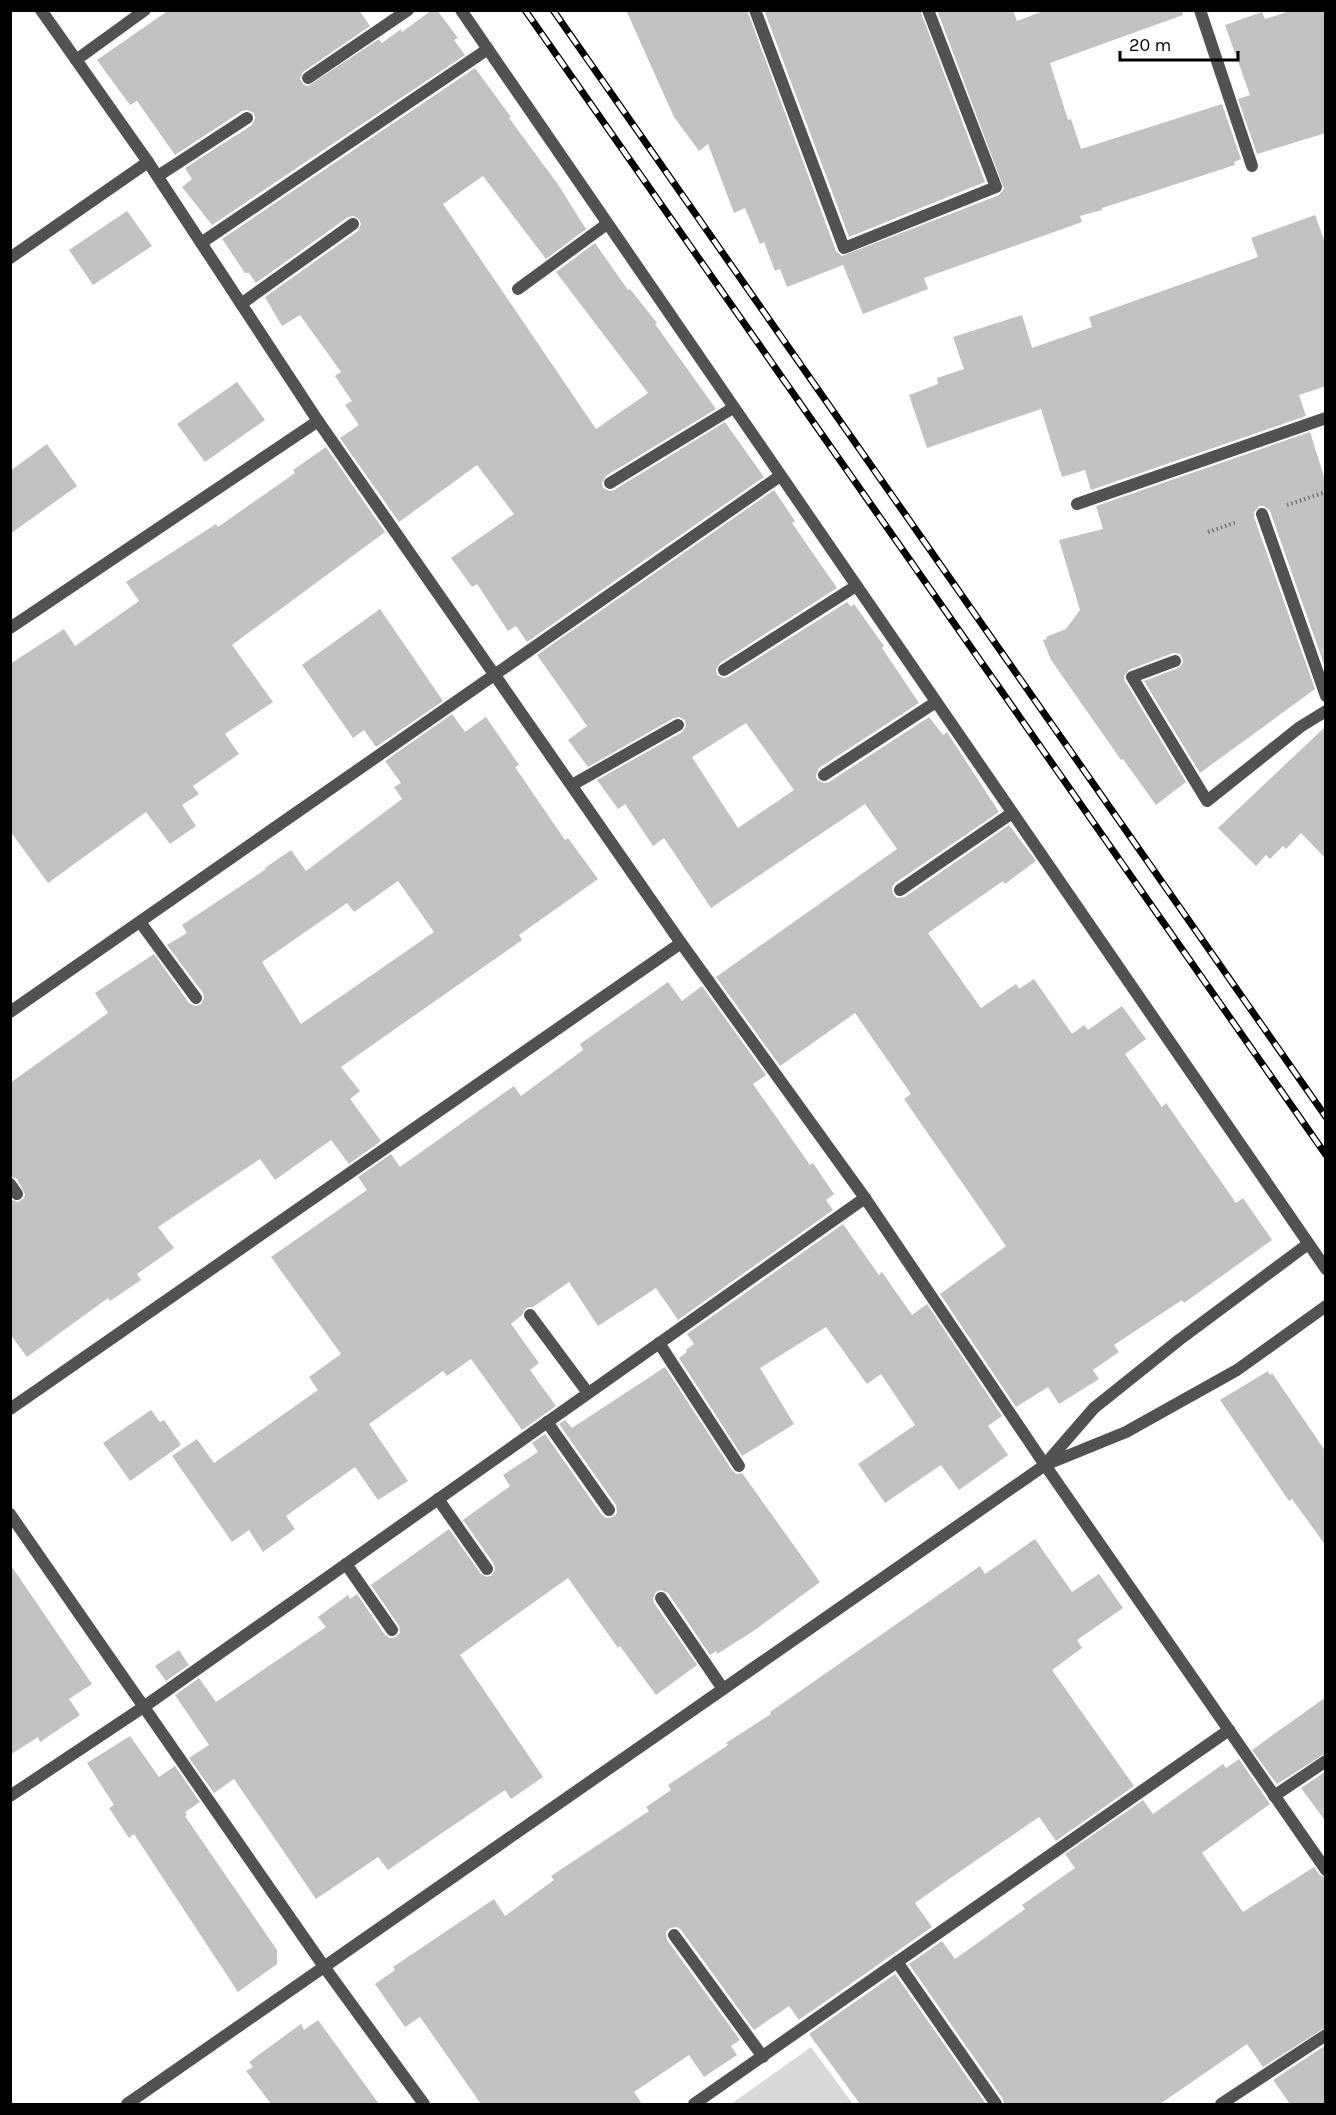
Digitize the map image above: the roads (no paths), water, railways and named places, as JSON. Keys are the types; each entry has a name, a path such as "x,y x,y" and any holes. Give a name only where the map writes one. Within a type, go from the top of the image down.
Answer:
{"street":[{"path":"41,10 158,176 318,421 681,943 865,1198 1045,1465 1326,1870"},
{"path":"76,60 145,10"},
{"path":"308,78 408,10"},
{"path":"461,10 1326,1269"},
{"path":"756,10 844,248 996,187 928,10"},
{"path":"1200,10 1252,166"},
{"path":"201,243 488,49"},
{"path":"158,176 247,118"},
{"path":"10,258 148,162"},
{"path":"241,304 353,224"},
{"path":"518,289 607,224"},
{"path":"610,483 734,408"},
{"path":"1077,504 1326,418"},
{"path":"10,628 318,421"},
{"path":"10,1012 780,476"},
{"path":"1262,514 1326,696"},
{"path":"724,670 856,586"},
{"path":"1176,661 1132,677 1207,801 1300,727 1326,711"},
{"path":"824,776 936,702"},
{"path":"572,785 678,725"},
{"path":"900,890 1012,813"},
{"path":"140,922 196,998"},
{"path":"10,1409 681,943"},
{"path":"10,1796 145,1706 865,1198"},
{"path":"1045,1465 1094,1408 1179,1340 1308,1244"},
{"path":"127,2104 1045,1465 1126,1432 1227,1376 1326,1306"},
{"path":"530,1315 588,1393"},
{"path":"659,1343 739,1466"},
{"path":"547,1422 609,1510"},
{"path":"438,1499 487,1569"},
{"path":"10,1514 325,1968 424,2104"},
{"path":"346,1564 392,1630"},
{"path":"661,1598 723,1689"},
{"path":"694,2104 1229,1730"},
{"path":"1274,1796 1326,1761"},
{"path":"674,1935 762,2057"},
{"path":"897,1962 996,2104"},
{"path":"1221,2104 1326,2036"}],"railway":[{"path":"525,10 1326,1155"},
{"path":"553,10 1326,1117"}]}
